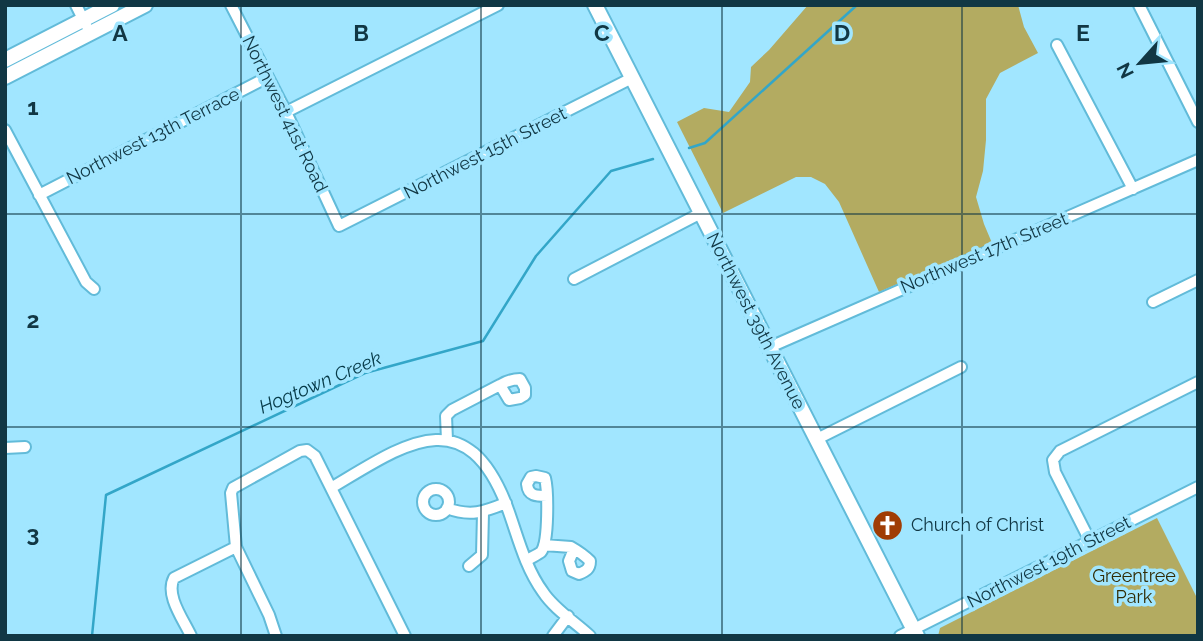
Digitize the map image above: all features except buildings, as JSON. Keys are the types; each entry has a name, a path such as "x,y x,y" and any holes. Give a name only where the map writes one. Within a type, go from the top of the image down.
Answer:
{"main road":[{"path":"5,77 87,27 112,5"},
{"path":"5,60 145,5"},
{"name":"Northwest 39th Avenue","path":"595,5 916,632"}],"street":[{"path":"76,5 87,27"},
{"name":"Northwest 41st Road","path":"231,5 286,112 338,224"},
{"path":"286,112 498,5"},
{"path":"1139,5 1198,122"},
{"path":"1057,45 1133,189"},
{"name":"Northwest 13th Terrace","path":"38,195 268,77"},
{"name":"Northwest 15th Street","path":"338,224 339,226 357,218 632,78"},
{"path":"5,130 86,282 94,289"},
{"name":"Northwest 17th Street","path":"770,347 1198,160"},
{"path":"574,279 701,213"},
{"path":"1153,302 1198,279"},
{"path":"817,439 961,367"},
{"path":"1090,541 1055,472 1053,460 1060,451 1198,382"},
{"path":"447,440 446,416 452,410 500,385"},
{"path":"331,488 410,444 425,440 447,440 466,447 489,467 506,503 526,561 543,593 590,636"},
{"path":"5,448 24,447"},
{"path":"275,636 270,615 236,547 231,493 233,488 300,451 307,450 315,456 405,636"},
{"name":"Northwest 19th Street","path":"900,636 916,632 1198,487"},
{"path":"526,561 541,551 544,545 547,496"},
{"path":"447,508 460,513 483,513 506,503"},
{"path":"469,566 482,555 483,513"},
{"path":"544,545 574,549"},
{"path":"191,636 171,594 174,578 236,547"},
{"path":"554,636 568,616"}],"green space":[{"path":"808,5 1018,5 1024,27 1038,53 1000,73 986,99 983,171 976,197 992,243 879,292 839,202 825,184 811,177 796,177 723,213 677,122 704,108 729,112 750,82 751,67"},
{"name":"Greentree Park","path":"1157,518 1198,600 1198,636 938,636 940,628"}],"waterway":[{"name":"Hogtown Creek","path":"689,148 705,143 857,5"},
{"name":"Hogtown Creek","path":"92,636 106,495 365,373 483,341 536,256 611,171 653,159"}],"place":[{"name":"Church of Christ","path":"888,525"}]}
